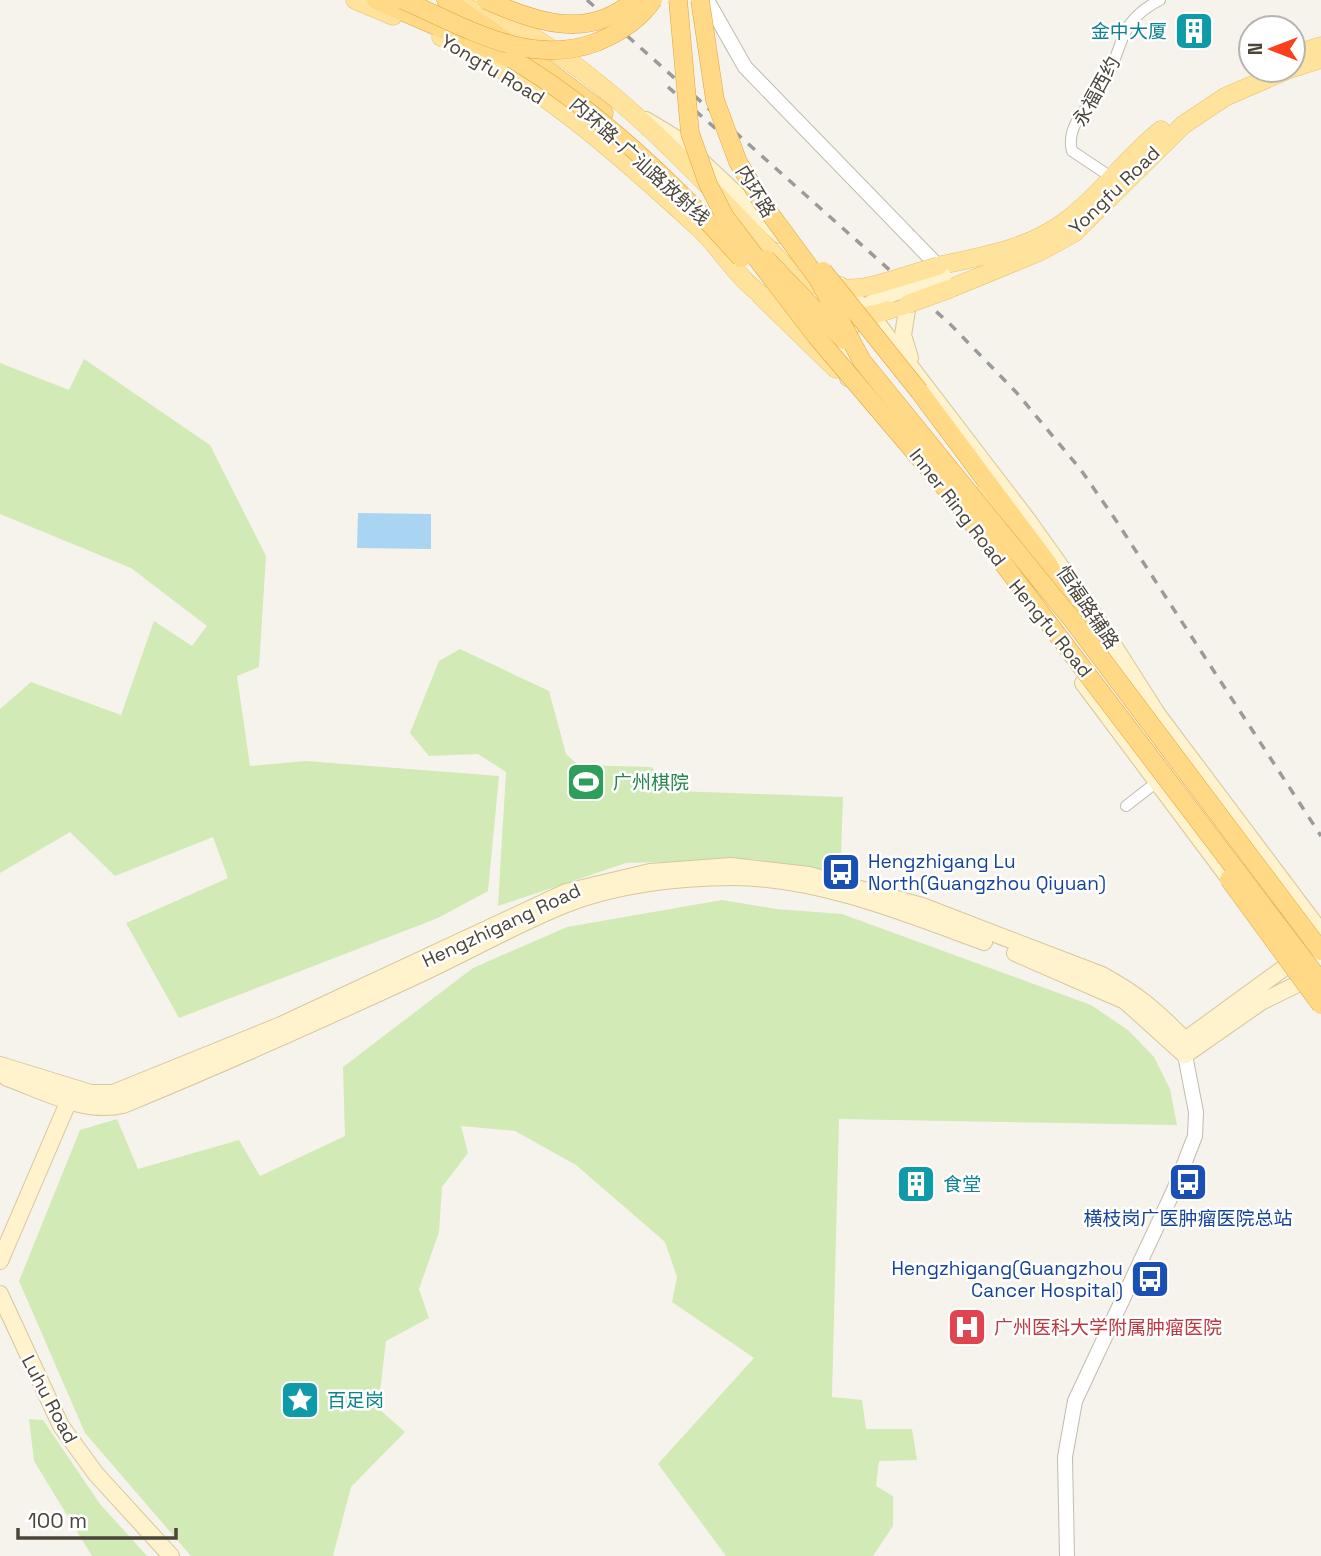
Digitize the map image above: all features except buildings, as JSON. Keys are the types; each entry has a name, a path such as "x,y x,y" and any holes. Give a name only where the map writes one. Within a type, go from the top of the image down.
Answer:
{"highway":[{"name":"内环路-广汕路放射线","path":"376,0 512,59 576,101 688,200 853,383"},
{"path":"403,0 516,48 547,52 577,48 606,38 630,23 653,0"},
{"path":"447,0 540,64 639,142 761,254 862,361"},
{"path":"486,0 546,23 578,25 607,18 634,0"},
{"name":"Inner Ring Road","path":"678,0 687,114 708,184 725,218 760,267 853,383 952,496 1316,978"},
{"name":"内环路","path":"700,0 715,100 729,141 749,183 824,289 862,361"},
{"path":"749,183 839,289 990,486 1059,581 1097,646"},
{"name":"Inner Ring Road","path":"862,361 1074,622 1314,950"},
{"path":"1106,700 1255,917 1321,1007"}],"main road":[{"name":"Yongfu Road","path":"355,0 458,44 536,92 592,135 692,222 761,296 794,313 834,319 859,319 908,304 943,277 1052,230 1094,196 1174,119 1210,93 1237,79"},
{"name":"Yongfu Road","path":"447,0 527,34 589,77 631,113 797,279"},
{"name":"Yongfu Road","path":"943,277 1039,252 1074,233 1178,130 1225,97 1255,84"},
{"name":"恒福路辅路","path":"631,113 679,140 773,229 846,289 859,319 917,373 1053,555 1314,950"},
{"path":"797,279 815,285 846,289 886,289 943,277"},
{"path":"797,279 834,319"},
{"name":"Yongfu Road","path":"859,319 886,289"},
{"name":"Hengfu Road","path":"761,296 853,383 1080,664 1162,778 1314,950"},
{"path":"908,304 904,335 917,373"},
{"name":"Hengfu Road","path":"859,319 1314,950 1316,978"},
{"path":"853,383 859,319"},
{"path":"1053,555 1097,646"},
{"path":"1027,600 1162,778"},
{"name":"Hengzhigang Road","path":"0,1065 99,1108 123,1105 250,1052 574,901 643,886 734,877 790,883 846,896 911,915 1019,955 1125,1001 1185,1048"},
{"path":"1185,1048 1314,950"},
{"path":"1185,1048 1261,1002 1316,978 1321,1007"},
{"name":"Hengzhigang Road","path":"0,1076 72,1094"},
{"path":"0,1261 72,1094"},
{"name":"Luhu Road","path":"0,1294 61,1426 96,1474 172,1556"}],"street":[{"path":"707,0 745,67 943,277"},
{"name":"永福西约","path":"1111,177 1072,151 1069,141 1083,109 1103,85 1130,25 1145,8 1160,0"},
{"path":"1080,664 1097,646"},
{"path":"1126,806 1162,778"},
{"path":"1067,1556 1065,1457 1075,1401 1164,1213 1195,1136 1196,1111 1185,1048"}],"green space":[{"path":"84,359 210,445 266,556 259,667 237,676 250,766 306,761 499,776 488,891 438,918 179,1018 126,923 228,878 213,837 115,876 70,832 0,873 0,709 31,682 121,715 154,621 192,646 207,626 131,568 0,514 0,363 69,390"},
{"name":"广州棋院","path":"460,649 549,691 566,754 578,765 651,767 676,791 843,797 841,855 830,872 753,859 626,863 498,906 506,772 478,754 429,756 410,733 439,661"},
{"path":"722,900 776,909 842,914 1091,1005 1128,1030 1154,1057 1170,1089 1177,1125 839,1119 832,1397 862,1400 866,1429 912,1429 917,1460 879,1461 876,1486 893,1496 893,1526 873,1556 726,1556 658,1464 754,1358 672,1302 677,1277 665,1242 576,1165 515,1131 461,1126 468,1153 442,1187 439,1232 419,1289 429,1318 386,1341 378,1408 405,1432 351,1487 333,1556 191,1556 85,1433 19,1281 80,1130 117,1119 138,1169 239,1140 260,1176 345,1136 343,1067 473,968 567,927"},
{"path":"29,1419 43,1420 100,1504 147,1556 92,1556 34,1461"}],"water":[{"path":"358,513 431,514 431,549 357,548"}],"railway":[{"path":"587,0 949,323 1016,392 1081,470 1117,522 1321,836"},
{"path":"668,87 745,154"}],"place":[{"name":"金中大厦","path":"1194,31"},
{"name":"广州棋院","path":"586,782"},
{"name":"Hengzhigang Lu North(Guangzhou Qiyuan)","path":"841,872"},
{"name":"横枝岗广医肿瘤医院总站","path":"1188,1182"},
{"name":"食堂","path":"916,1184"},
{"name":"Hengzhigang(Guangzhou Cancer Hospital)","path":"1150,1279"},
{"name":"广州医科大学附属肿瘤医院","path":"967,1327"},
{"name":"百足岗","path":"300,1400"}]}
